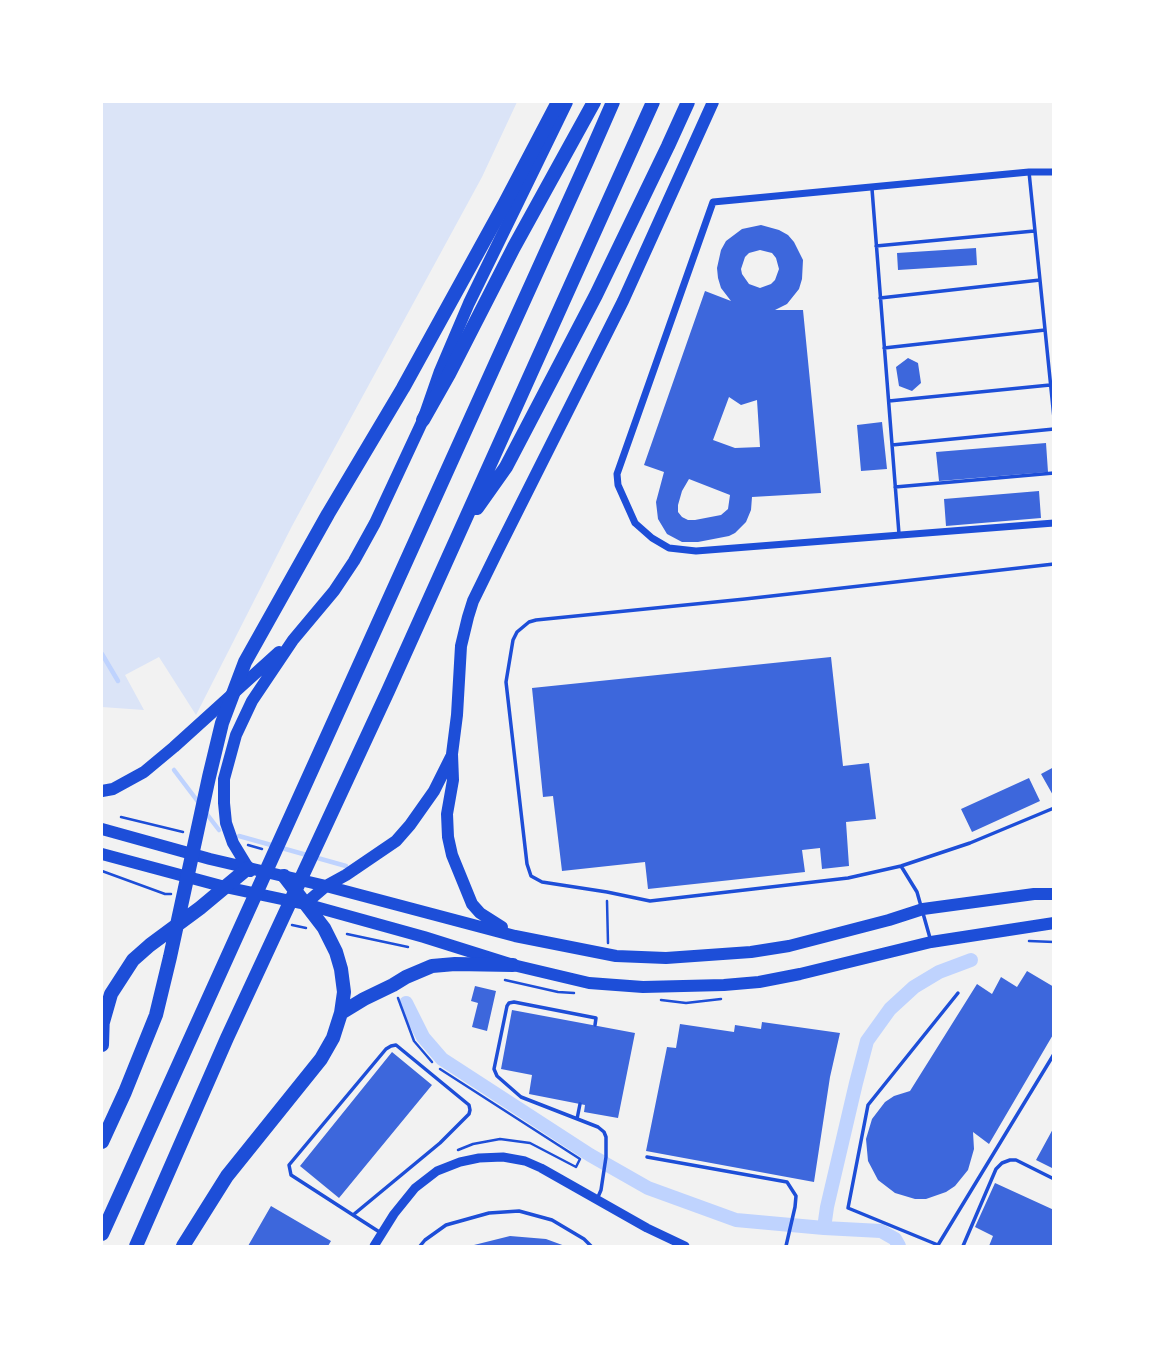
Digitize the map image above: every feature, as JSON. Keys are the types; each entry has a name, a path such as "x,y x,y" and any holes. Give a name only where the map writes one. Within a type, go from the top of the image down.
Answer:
{"highway":[{"path":"102,1142 156,1015 222,723 245,662 328,513 410,376 558,102"},
{"path":"424,420 514,247 594,102"},
{"path":"102,1234 612,102"},
{"path":"136,1247 227,1038 653,102"},
{"path":"462,525 506,467 596,295 688,102"},
{"path":"103,1022 111,994 133,960 248,868"},
{"path":"183,1247 227,1176 320,1059 333,1038 341,1013 344,992 336,952 324,928 284,876"},
{"path":"341,1013 432,966 513,965"},
{"path":"102,995 102,1045"}],"main road":[{"path":"274,897 248,868 233,843 226,823 224,779 236,735 252,701 293,640 334,591 375,523 424,420 440,371 469,303 567,102"},
{"path":"515,936 480,913 472,904 452,855 448,837 447,814 453,780 452,754 461,646 474,601 623,301 713,102"},
{"path":"102,791 113,789 144,772 293,640"},
{"path":"305,904 326,886 396,841 435,791 452,754"},
{"path":"102,829 515,936 616,956 710,956 789,946 923,909 1034,894 1054,894"},
{"path":"102,854 225,887 305,904 513,965 589,982 643,988 759,982 931,942 1054,923"}],"street":[{"path":"1054,172 1030,172 713,202 617,474 618,485 635,523 669,548 696,551 1054,523"},
{"path":"374,1247 394,1214 415,1188 437,1171 460,1162 503,1157 525,1161 685,1247"}],"lane":[{"path":"1030,172 1054,418"},
{"path":"872,187 899,536"},
{"path":"876,246 1035,231"},
{"path":"880,298 1040,280"},
{"path":"884,348 1045,330"},
{"path":"889,401 1050,385"},
{"path":"892,446 1054,429"},
{"path":"895,487 1054,473"},
{"path":"1054,564 536,620 522,626 513,640 506,682 529,871 531,876 542,882 650,901 848,878 901,866 970,843 1054,808"},
{"path":"901,866 917,892 931,942"},
{"path":"958,993 868,1105 848,1208 938,1246 1054,1054"},
{"path":"595,1026 596,1018 509,1003 494,1069 496,1076 521,1097 598,1127 604,1132 606,1157 597,1199"},
{"path":"353,1215 440,1143 469,1114 469,1105 396,1045 386,1048 289,1165 291,1175 382,1234"},
{"path":"577,1119 580,1104"},
{"path":"647,1157 787,1182 796,1196 786,1246"},
{"path":"963,1247 996,1169 1002,1163 1016,1160 1054,1179"},
{"path":"421,1247 425,1240 446,1225 489,1213 519,1211 552,1220 584,1239 591,1247"}],"path":[{"path":"121,817 189,834"},
{"path":"248,845 272,852"},
{"path":"102,871 165,894 176,895"},
{"path":"607,892 608,943"},
{"path":"292,925 304,929 312,926"},
{"path":"346,934 415,949"},
{"path":"393,985 414,1041 435,1066 580,1159 576,1167"}],"shaded area":[{"path":"102,102 517,102 482,177 292,526 196,715 159,657 125,675 144,710 102,707"}],"building":[{"path":"761,225 779,230 794,242 803,260 799,289 787,304 775,310 803,310 821,493 752,497 746,522 735,533 698,542 682,542 667,534 658,519 656,502 664,472 644,465 705,291 731,301 721,288 717,268 726,241 742,229","holes":["760,250 772,253 779,269 775,280 760,288 749,284 741,269 745,257","729,397 741,405 757,400 760,447 735,448 713,440","689,479 730,495 728,509 721,515 688,520 678,512 682,491"]},
{"path":"976,248 977,265 898,270 897,253"},
{"path":"908,358 918,363 921,383 912,391 899,386 896,367"},
{"path":"882,422 887,469 861,471 857,425"},
{"path":"1046,443 1048,472 939,481 936,452"},
{"path":"1039,491 1041,518 946,526 944,499"},
{"path":"831,657 843,766 869,763 876,819 846,822 849,866 822,869 820,848 802,850 805,872 648,889 645,862 562,871 553,796 543,797 532,688"},
{"path":"1054,767 1054,797 1041,774"},
{"path":"1029,778 1040,801 972,832 961,809"},
{"path":"1027,971 1054,987 1054,1033 989,1144 973,1132 974,1149 968,1170 955,1186 946,1192 926,1199 895,1193 878,1180 868,1161 866,1139 872,1119 885,1102 910,1091 977,984 992,994 1001,977 1017,987"},
{"path":"475,986 496,991 487,1031 472,1027 478,1003 471,1001"},
{"path":"512,1010 635,1033 618,1118 584,1112 585,1105 529,1094 532,1075 501,1069"},
{"path":"762,1022 840,1033 830,1077 814,1182 646,1151 667,1047 676,1048 680,1024 734,1032 735,1025 761,1029"},
{"path":"392,1052 432,1085 339,1198 300,1166"},
{"path":"1054,1127 1054,1169 1036,1160"},
{"path":"995,1183 1054,1210 1054,1246 989,1246 993,1236 975,1227"},
{"path":"271,1206 331,1241 328,1246 248,1246"},
{"path":"510,1236 546,1239 565,1246 470,1246"}],"waterway":[{"path":"102,654 118,681"},
{"path":"174,770 199,803"},
{"path":"206,813 219,830"},
{"path":"239,836 346,866"},
{"path":"899,1246 895,1239 881,1231 824,1228 856,1083 867,1041 890,1009 914,987 939,972 971,960"},
{"path":"406,1003 423,1037 442,1059 590,1155 648,1188 736,1220 824,1228"}]}
